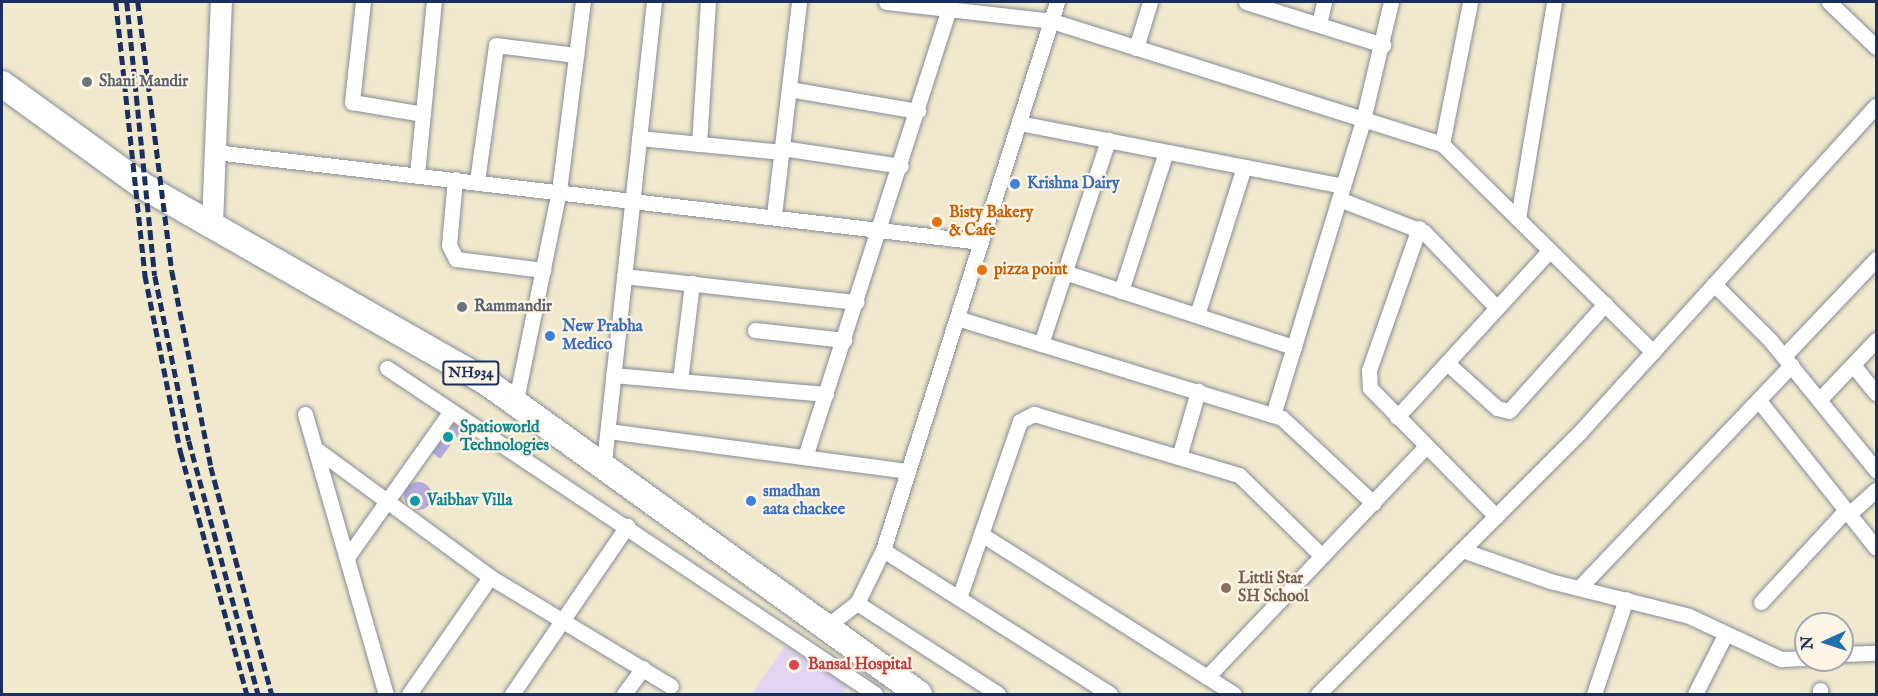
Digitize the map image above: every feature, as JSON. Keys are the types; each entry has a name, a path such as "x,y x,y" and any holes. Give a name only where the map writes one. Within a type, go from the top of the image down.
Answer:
{"highway":[{"name":"NH934","path":"2,84 143,186 212,223 485,381 604,472 654,499 918,694"}],"main road":[{"path":"212,223 221,2"}],"street":[{"path":"363,2 352,102 423,114"},
{"path":"417,174 434,2"},
{"path":"515,405 559,191 583,2"},
{"path":"604,462 654,2"},
{"path":"699,144 708,2"},
{"path":"774,215 799,2"},
{"path":"886,2 1052,21 1442,144 1653,352"},
{"path":"826,627 857,603 883,550 1057,2"},
{"path":"1136,48 1150,2"},
{"path":"1246,2 1383,45"},
{"path":"1319,24 1324,2"},
{"path":"1273,415 1363,120 1383,45 1391,2"},
{"path":"1442,144 1470,2"},
{"path":"1518,218 1554,2"},
{"path":"1829,2 1876,46"},
{"path":"805,458 881,231 949,9"},
{"path":"477,181 496,45 576,55"},
{"path":"789,89 918,111"},
{"path":"1318,694 1496,516 1653,352 1876,106"},
{"path":"1019,123 1244,167 1341,193 1419,228 1497,308"},
{"path":"639,138 782,150 901,166"},
{"path":"1041,344 1108,140"},
{"path":"215,152 774,215 881,231 981,242"},
{"path":"1121,291 1166,152"},
{"path":"1197,315 1244,167"},
{"path":"454,179 449,245 456,259 543,270"},
{"path":"1419,228 1368,378 1375,396 1496,516"},
{"path":"1397,417 1550,250"},
{"path":"1579,588 1760,402 1787,361 1876,259"},
{"path":"1064,272 1294,347"},
{"path":"624,276 857,302"},
{"path":"680,380 692,283"},
{"path":"1714,285 1787,361 1876,470"},
{"path":"1447,363 1497,408 1509,411 1605,304"},
{"path":"957,318 1198,391 1291,423 1373,503"},
{"path":"755,330 844,340"},
{"path":"1819,400 1876,340"},
{"path":"1853,365 1876,393"},
{"path":"387,368 627,526 875,694"},
{"path":"613,375 826,394"},
{"path":"1179,457 1198,391"},
{"path":"1760,402 1876,548"},
{"path":"348,556 451,411"},
{"path":"305,414 348,556 386,694"},
{"path":"959,598 1026,416 1043,415 1246,479 1322,556"},
{"path":"608,431 908,471"},
{"path":"1207,677 1426,446"},
{"path":"315,449 490,577 671,686"},
{"path":"1761,602 1848,512 1876,490"},
{"path":"512,694 558,619 627,526"},
{"path":"981,534 1234,694"},
{"path":"883,550 1110,694"},
{"path":"1462,550 1579,588 1697,618 1725,635 1781,659 1794,658"},
{"path":"409,694 490,577"},
{"path":"1594,694 1626,599"},
{"path":"857,603 998,694"},
{"path":"1695,694 1725,635"},
{"path":"1854,654 1876,653"},
{"path":"624,694 643,668"}],"shaded area":[{"name":"Bansal Hospital","path":"785,646 848,685 842,694 752,694"}],"building":[{"path":"454,424 462,430 440,459 432,453"},
{"name":"Vaibhav Villa","path":"418,482 428,486 432,496 428,506 418,510 408,506 404,496 408,486"}],"railway":[{"path":"116,2 145,275 181,453 247,694"},
{"path":"127,2 155,276 189,441 258,694"},
{"path":"138,2 172,271 211,467 272,694"}],"place":[{"name":"Shani Mandir","path":"87,82"},
{"name":"Krishna Dairy","path":"1015,184"},
{"name":"Bisty Bakery & Cafe","path":"937,222"},
{"name":"pizza point","path":"982,270"},
{"name":"Rammandir","path":"462,307"},
{"name":"New Prabha Medico","path":"550,336"},
{"name":"Spatioworld Technologies","path":"448,437"},
{"name":"Vaibhav Villa","path":"415,501"},
{"name":"smadhan aata chackee","path":"751,501"},
{"name":"Littli Star SH School","path":"1226,588"},
{"name":"Bansal Hospital","path":"794,665"}]}
